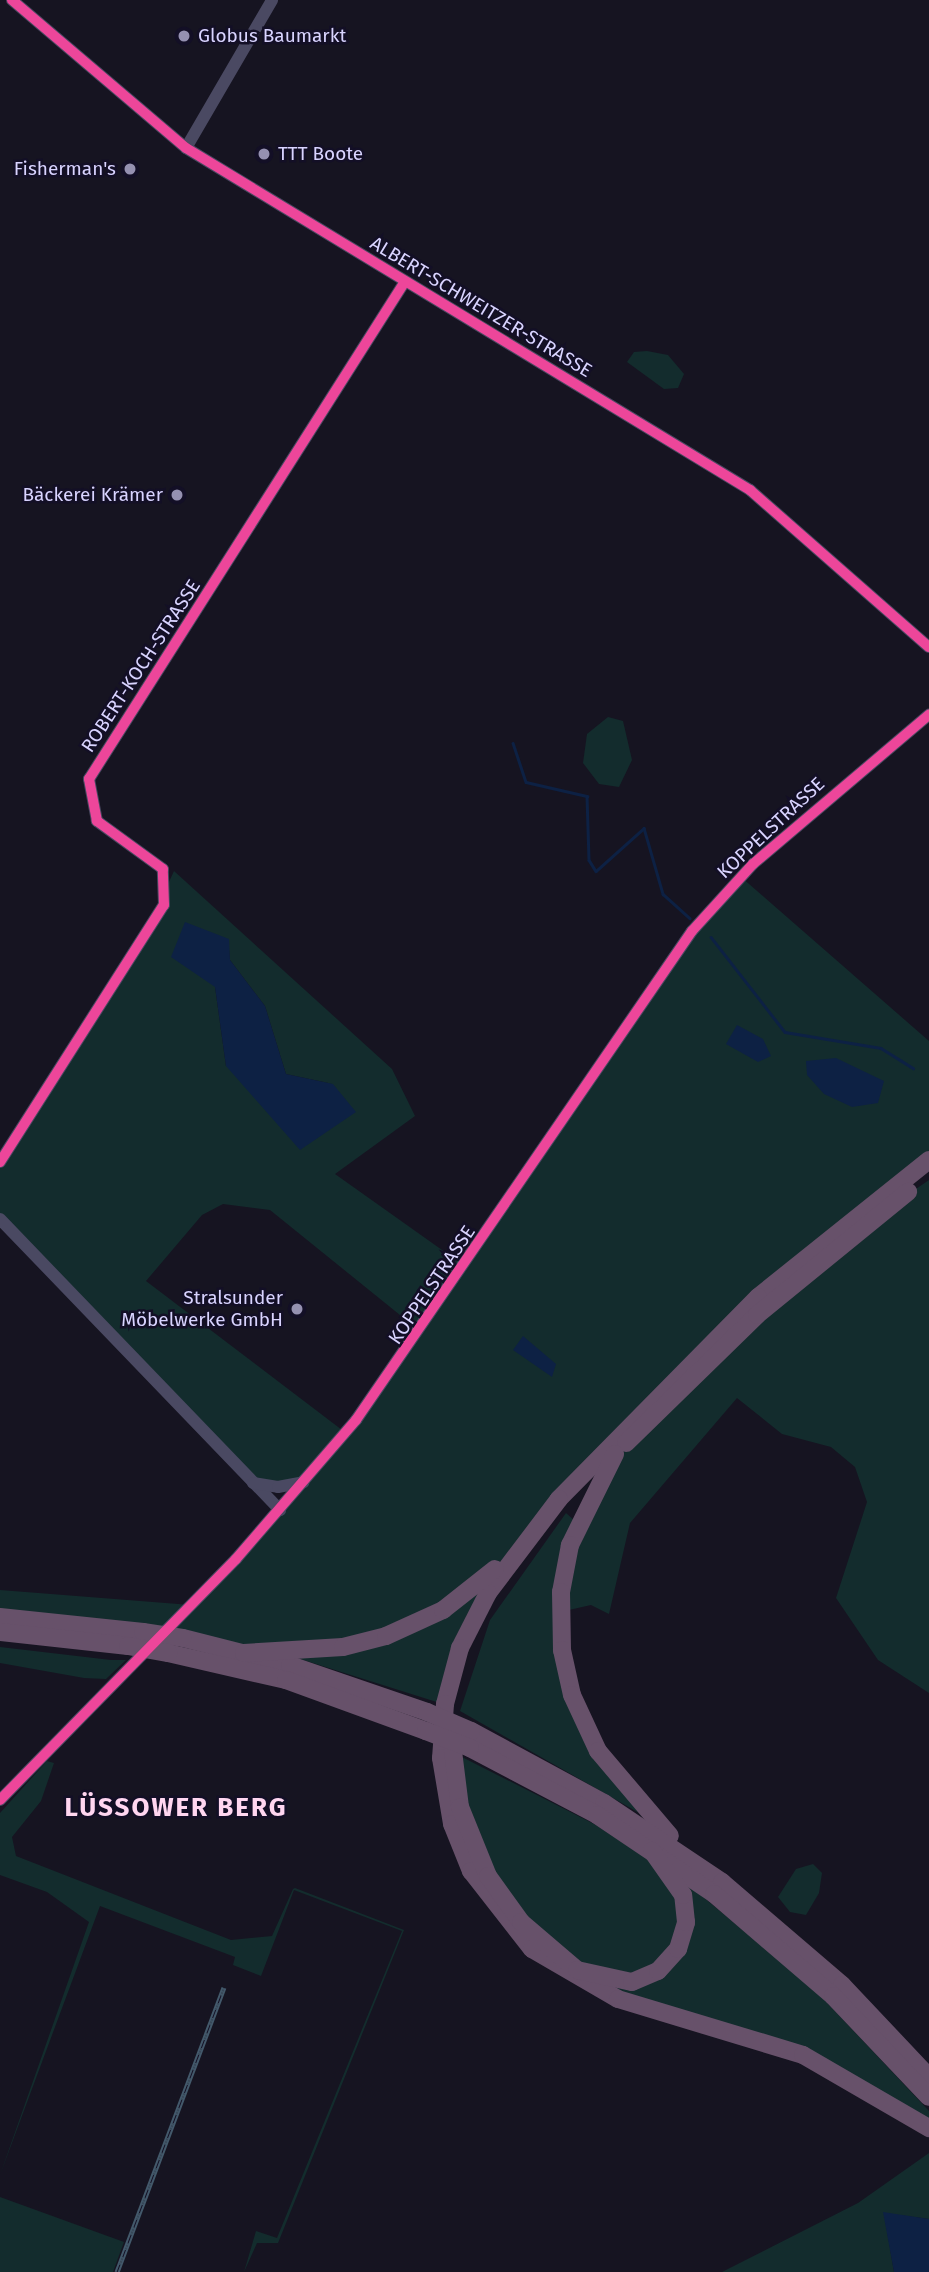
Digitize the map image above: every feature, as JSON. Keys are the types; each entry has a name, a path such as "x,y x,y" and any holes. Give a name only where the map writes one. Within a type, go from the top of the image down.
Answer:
{"highway":[{"path":"244,1653 343,1647 409,1628 480,1584 699,1351 929,1160"},
{"path":"652,1851 683,1895 686,1922 678,1950 645,1978 594,1978 521,1922 488,1876 460,1807 453,1759 462,1676 485,1619 536,1541 615,1454 757,1315 929,1176"},
{"path":"615,1454 577,1524 565,1567 560,1612 566,1672 608,1765 697,1864"},
{"path":"548,1513 473,1620 452,1672 441,1726 452,1824 485,1895 532,1949 582,1983 803,2056 929,2128"},
{"path":"0,1617 183,1638 244,1653 427,1713 652,1851 796,1961 929,2097"},
{"path":"0,1632 128,1646 285,1680 426,1731 471,1740 604,1803 697,1864 804,1950 929,2077"}],"street":[{"name":"ALBERT-SCHWEITZER-STRASSE","path":"12,0 186,148 404,283 750,490 929,647"},
{"path":"186,148 272,0"},
{"name":"ROBERT-KOCH-STRASSE","path":"0,1162 164,905 163,869 97,821 89,779 404,283"},
{"name":"KOPPELSTRASSE","path":"0,1800 304,1482 422,1333 692,931 753,864 929,715"},
{"path":"0,1219 280,1510"},
{"path":"253,1483 278,1487 304,1482"}],"green space":[{"path":"647,351 668,355 684,374 678,388 664,389 627,362 634,352"},
{"path":"608,717 623,721 632,760 619,787 599,784 583,763 587,734"},
{"path":"174,871 392,1069 415,1116 335,1174 466,1267 628,1019 741,877 929,1041 929,1160 854,1218 495,1570 386,1636 244,1653 0,1617 0,1590 191,1605 303,1482 253,1483 0,1219 0,1162 133,960","holes":["228,939 230,960 265,1006 286,1074 333,1084 226,1066 215,987","223,1204 270,1210 421,1332 346,1433 146,1281 202,1215"]},
{"path":"929,1180 929,1693 878,1660 836,1598 867,1502 855,1467 831,1447 782,1434 737,1398 630,1523 609,1614 591,1605 560,1612 561,1592 615,1454 888,1208"},
{"path":"566,1513 575,1521 563,1557 568,1693 648,1818 460,1711 490,1620"},
{"path":"490,1581 443,1704 297,1658 339,1652"},
{"path":"0,1647 126,1660 106,1679 84,1678 0,1663"},
{"path":"458,1755 596,1825 658,1866 675,1885 683,1931 646,1974 588,1971 522,1917 469,1826"},
{"path":"47,1761 54,1763 41,1801 12,1837 16,1856 231,1940 272,1936 293,1889 295,1888 404,1930 278,2243 257,2243 244,2272 256,2231 277,2238 402,1931 294,1890 261,1976 233,1965 235,1957 100,1906 0,2175 89,1922 47,1892 0,1875 0,1813"},
{"path":"452,1776 510,1916 615,1986 679,1957 684,1881 818,1993 929,2111 929,2124 894,2098 620,1995 501,1911"},
{"path":"813,1864 822,1873 819,1893 806,1915 790,1912 778,1897 796,1869"},
{"path":"929,2153 929,2219 884,2213 894,2272 722,2272 858,2203"},
{"path":"0,2197 124,2242 113,2272 0,2272"}],"water":[{"path":"185,922 229,939 230,960 265,1006 286,1074 333,1084 356,1112 300,1150 226,1066 215,987 171,957"},
{"path":"737,1025 763,1039 771,1056 758,1062 726,1044"},
{"path":"836,1058 884,1081 878,1103 852,1107 824,1094 807,1075 806,1061"},
{"path":"523,1336 556,1364 552,1377 513,1350"},
{"path":"883,2212 929,2219 929,2272 894,2272"}],"waterway":[{"path":"513,743 526,782 587,796 589,860 596,871 644,828 663,894 690,918"},
{"path":"711,937 785,1032 881,1048 913,1068"}],"railway":[{"path":"117,2272 224,1987"}],"cycle path":[{"path":"12,0 186,148 750,490 929,647"},
{"path":"0,1162 164,905 163,869 97,821 89,779 404,283"},
{"path":"0,1800 236,1559 356,1420 692,931 753,864 929,715"}],"place":[{"name":"Globus Baumarkt","path":"184,36"},
{"name":"TTT Boote","path":"264,154"},
{"name":"Fisherman's","path":"130,169"},
{"name":"Bäckerei Krämer","path":"177,495"},
{"name":"Stralsunder Möbelwerke GmbH","path":"297,1309"}],"district":[{"name":"LÜSSOWER BERG","path":"176,1808"}]}
